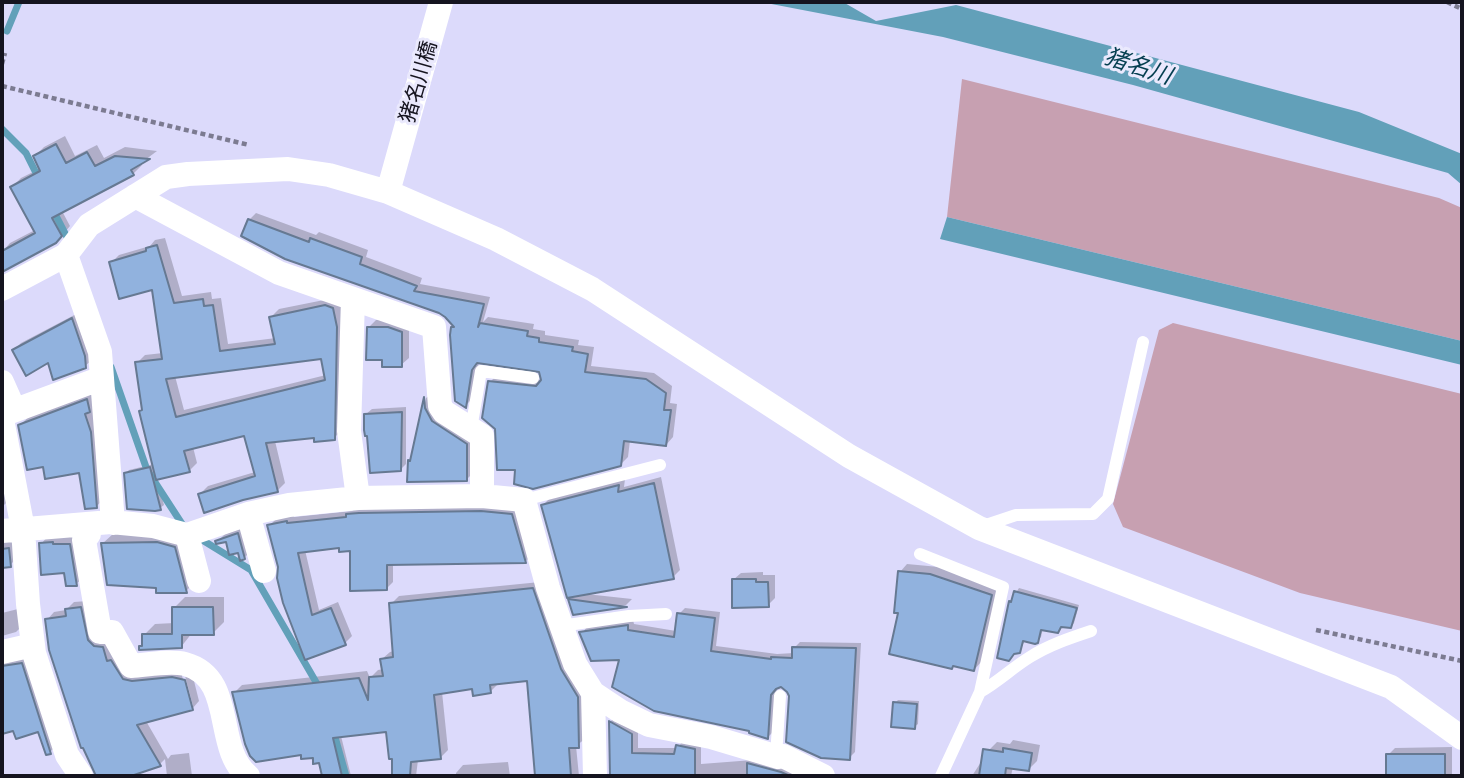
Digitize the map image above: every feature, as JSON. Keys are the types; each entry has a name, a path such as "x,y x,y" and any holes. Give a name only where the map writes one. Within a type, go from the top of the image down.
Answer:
{"street":[{"name":"猪名川橋","path":"388,192 441,2"},
{"path":"2,289 66,255 89,225 166,177 288,169 329,175 388,192 496,239 592,289 849,456 979,527 1391,687 1462,738"},
{"path":"135,196 279,274 434,327 440,406 444,412 482,436 482,496"},
{"path":"66,255 100,352 101,524 84,540 100,632 111,632 131,666 184,663 201,671 221,701 229,748 241,771 248,776"},
{"path":"353,299 349,431 358,498"},
{"path":"6,414 102,377"},
{"path":"2,382 12,530 33,645 67,755 81,776"},
{"path":"12,530 101,524 153,526 187,535 248,514 289,505 358,498 482,496 524,500 561,626 575,664 593,693 620,711 649,725 783,756 823,776"},
{"path":"248,514 264,571"},
{"path":"187,535 199,582"},
{"path":"2,652 33,645"},
{"path":"593,693 595,776"}],"lane":[{"path":"979,527 1016,515 1093,513 1108,499 1143,342"},
{"path":"471,429 481,371 533,378"},
{"path":"524,500 660,465"},
{"path":"920,554 1003,587 980,692 941,776"},
{"path":"561,626 629,616 666,614"},
{"path":"980,692 997,683 1029,657 1091,631"},
{"path":"776,756 780,696"}],"path":[{"path":"1447,2 1462,9"},
{"path":"2,64 5,53"},
{"path":"2,86 252,146"},
{"path":"1303,627 1462,661"}],"shaded area":[{"path":"962,79 1439,198 1462,208 1462,341 947,217"},
{"path":"1173,323 1462,394 1462,631 1300,593 1123,527 1113,504 1159,330"}],"water":[{"name":"猪名川","path":"761,2 843,2 876,21 956,5 1359,112 1462,154 1462,185 1448,173 1133,85 943,37"},
{"path":"947,217 1462,341 1462,365 940,239"}],"building":[{"path":"56,144 66,163 87,152 95,166 115,156 150,159 131,170 134,175 52,218 62,236 56,243 2,272 2,251 35,233 10,187 40,171 33,156"},
{"path":"248,219 309,242 310,238 362,257 360,264 417,286 414,291 484,304 478,327 480,323 528,331 527,336 539,338 539,342 573,347 572,351 588,354 585,372 646,379 666,393 664,410 671,410 666,446 624,441 621,466 533,489 514,484 515,470 497,470 495,429 482,418 488,381 536,386 541,380 539,372 477,363 472,370 466,408 455,401 450,335 451,327 454,327 445,317 285,259 241,236"},
{"path":"157,245 174,303 203,299 204,306 213,305 220,351 275,344 269,317 325,305 333,308 337,327 335,440 314,442 314,438 266,443 278,492 204,513 198,494 255,476 244,436 184,451 190,472 156,480 139,411 142,410 135,362 162,359 152,290 119,299 109,262 146,251 146,248","holes":["321,359 325,380 176,417 166,379"]},
{"path":"72,318 85,356 86,368 53,380 48,363 26,376 12,350"},
{"path":"367,327 388,327 402,332 402,367 382,367 382,360 366,360"},
{"path":"424,397 425,408 432,421 467,444 467,481 407,482 408,460 410,461"},
{"path":"87,399 90,412 85,414 91,432 97,508 85,509 79,473 45,479 43,467 27,470 18,425"},
{"path":"402,412 401,471 370,473 364,414"},
{"path":"150,467 161,510 127,509 124,473"},
{"path":"654,483 674,579 567,598 541,505 619,485 618,492"},
{"path":"481,511 512,514 526,563 387,565 387,590 350,591 350,551 339,552 339,548 298,553 312,615 331,608 346,645 305,660 283,603 277,578 278,567 267,525 346,517 346,514 359,513"},
{"path":"238,533 245,559 240,561 238,553 229,555 226,542 216,544 215,541"},
{"path":"157,542 175,547 187,593 156,593 156,588 107,585 101,543"},
{"path":"39,543 70,544 77,586 66,586 64,573 41,575"},
{"path":"9,548 11,567 2,568 2,549"},
{"path":"898,571 930,574 992,595 974,671 953,666 952,669 889,654 898,613 894,613"},
{"path":"732,579 768,582 769,607 732,608"},
{"path":"533,588 561,669 578,697 579,748 569,748 571,776 535,776 527,681 490,685 491,693 473,696 472,689 434,695 441,759 411,762 410,776 392,776 392,759 389,759 386,732 333,738 342,776 322,776 319,763 313,764 313,758 301,759 301,755 256,762 250,756 232,692 359,678 368,700 369,677 383,676 380,659 393,657 389,603"},
{"path":"1014,591 1077,608 1071,628 1061,627 1058,633 1041,630 1038,643 1023,641 1020,653 1014,654 1009,661 997,658 1009,601 1011,602"},
{"path":"568,599 627,607 573,615"},
{"path":"81,607 88,640 94,646 103,647 107,661 111,660 123,679 132,681 172,677 185,680 193,710 137,725 161,766 131,776 96,776 81,748 49,650 45,619 66,616 65,609"},
{"path":"172,607 213,607 214,635 182,635 182,648 139,650 139,646 142,646 142,634 172,634"},
{"path":"677,613 715,618 711,651 771,659 792,658 792,647 856,648 850,760 821,758 786,742 789,696 781,687 771,695 768,739 749,731 654,711 612,687 619,660 591,661 579,632 628,625 628,630 674,637"},
{"path":"22,663 51,754 46,755 38,732 16,739 13,731 2,734 2,666"},
{"path":"893,702 917,704 915,729 891,727"},
{"path":"609,721 632,734 632,753 674,754 676,745 695,749 695,776 610,776"},
{"path":"1003,748 1032,753 1029,771 1006,768 1005,776 979,776 983,749 1003,752"},
{"path":"1386,754 1445,754 1445,776 1386,776"},
{"path":"747,763 781,772 790,776 747,776"}],"waterway":[{"path":"7,31 19,2"},
{"path":"2,129 26,153 40,181"},
{"path":"52,208 69,241"},
{"path":"111,367 147,470 184,527"},
{"path":"199,538 251,570 320,689"},
{"path":"333,730 346,776"}]}
